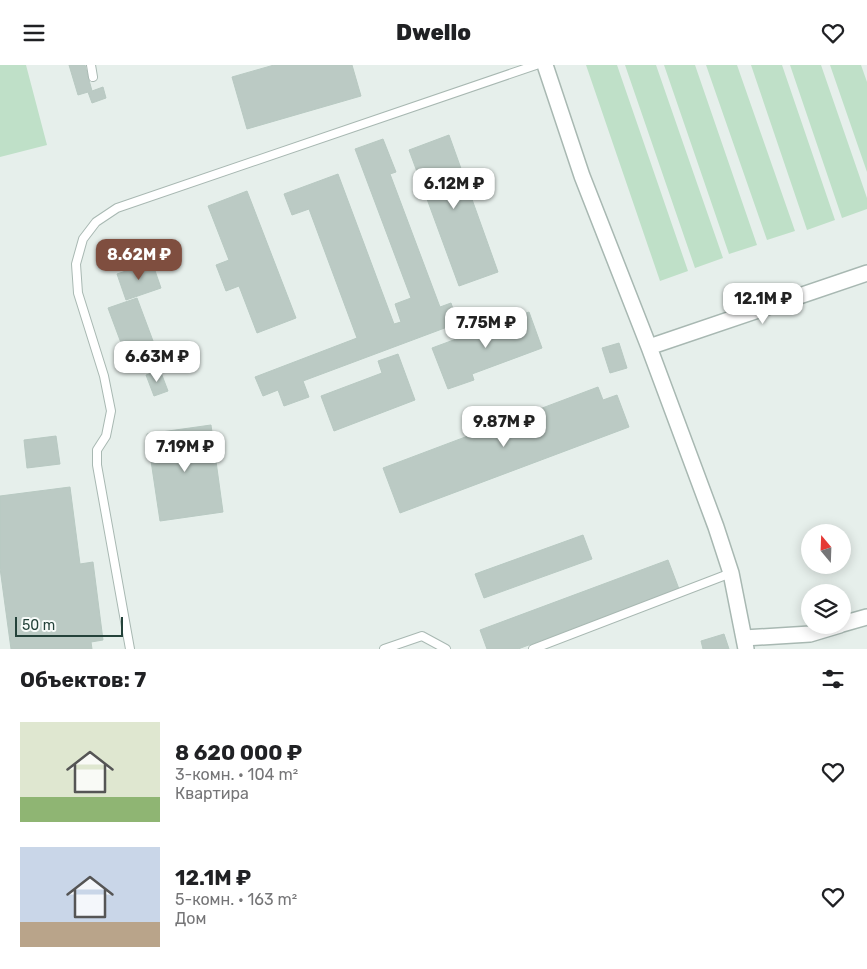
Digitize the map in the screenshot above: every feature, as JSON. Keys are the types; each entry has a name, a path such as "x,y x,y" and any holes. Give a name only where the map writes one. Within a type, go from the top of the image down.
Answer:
{"street":[{"path":"545,65 582,176 701,486 731,573 745,643 810,634"},
{"path":"649,347 867,273"},
{"path":"851,622 867,617"}],"lane":[{"path":"91,65 93,77"},
{"path":"130,649 97,465 96,450 106,436 111,411 104,376 78,293 76,264 83,239 96,222 117,208 536,65"},
{"path":"533,649 731,573"},
{"path":"384,649 422,636 446,649"}],"green space":[{"path":"0,65 26,65 47,145 0,157"},
{"path":"586,65 617,65 688,271 660,281"},
{"path":"625,65 656,65 723,258 695,268"},
{"path":"664,65 695,65 757,245 729,254"},
{"path":"706,65 737,65 795,231 767,240"},
{"path":"751,65 782,65 835,220 807,230"},
{"path":"790,65 821,65 867,198 867,209 842,218"},
{"path":"830,65 861,65 867,82 867,172"}],"building":[{"path":"69,65 85,65 92,91 103,87 106,98 92,103 88,92 78,95"},
{"path":"274,65 352,65 361,96 247,129 232,77"},
{"path":"449,135 498,272 459,286 409,150"},
{"path":"383,139 396,172 390,174 440,307 451,303 458,323 303,381 309,397 284,406 278,390 263,396 255,377 357,338 309,209 292,215 284,194 338,174 394,324 401,322 395,304 411,298 355,149"},
{"path":"247,191 296,318 257,333 239,286 226,291 216,265 229,260 208,206"},
{"path":"152,262 161,288 126,300 117,274"},
{"path":"137,298 156,349 127,359 108,308"},
{"path":"529,312 542,348 472,374 474,380 448,389 432,348"},
{"path":"619,343 627,368 610,373 602,348"},
{"path":"398,354 415,400 334,431 321,396 382,373 378,361"},
{"path":"160,370 168,391 154,396 146,375"},
{"path":"598,387 603,400 617,395 629,427 400,513 383,468"},
{"path":"211,425 223,512 160,521 147,434"},
{"path":"56,436 60,464 27,468 24,440"},
{"path":"70,487 80,564 93,562 103,640 91,642 92,649 11,649 0,568 0,496"},
{"path":"583,535 592,559 484,598 475,574"},
{"path":"668,560 679,589 518,649 487,649 480,630"},
{"path":"724,634 729,649 703,649 701,641"}]}
